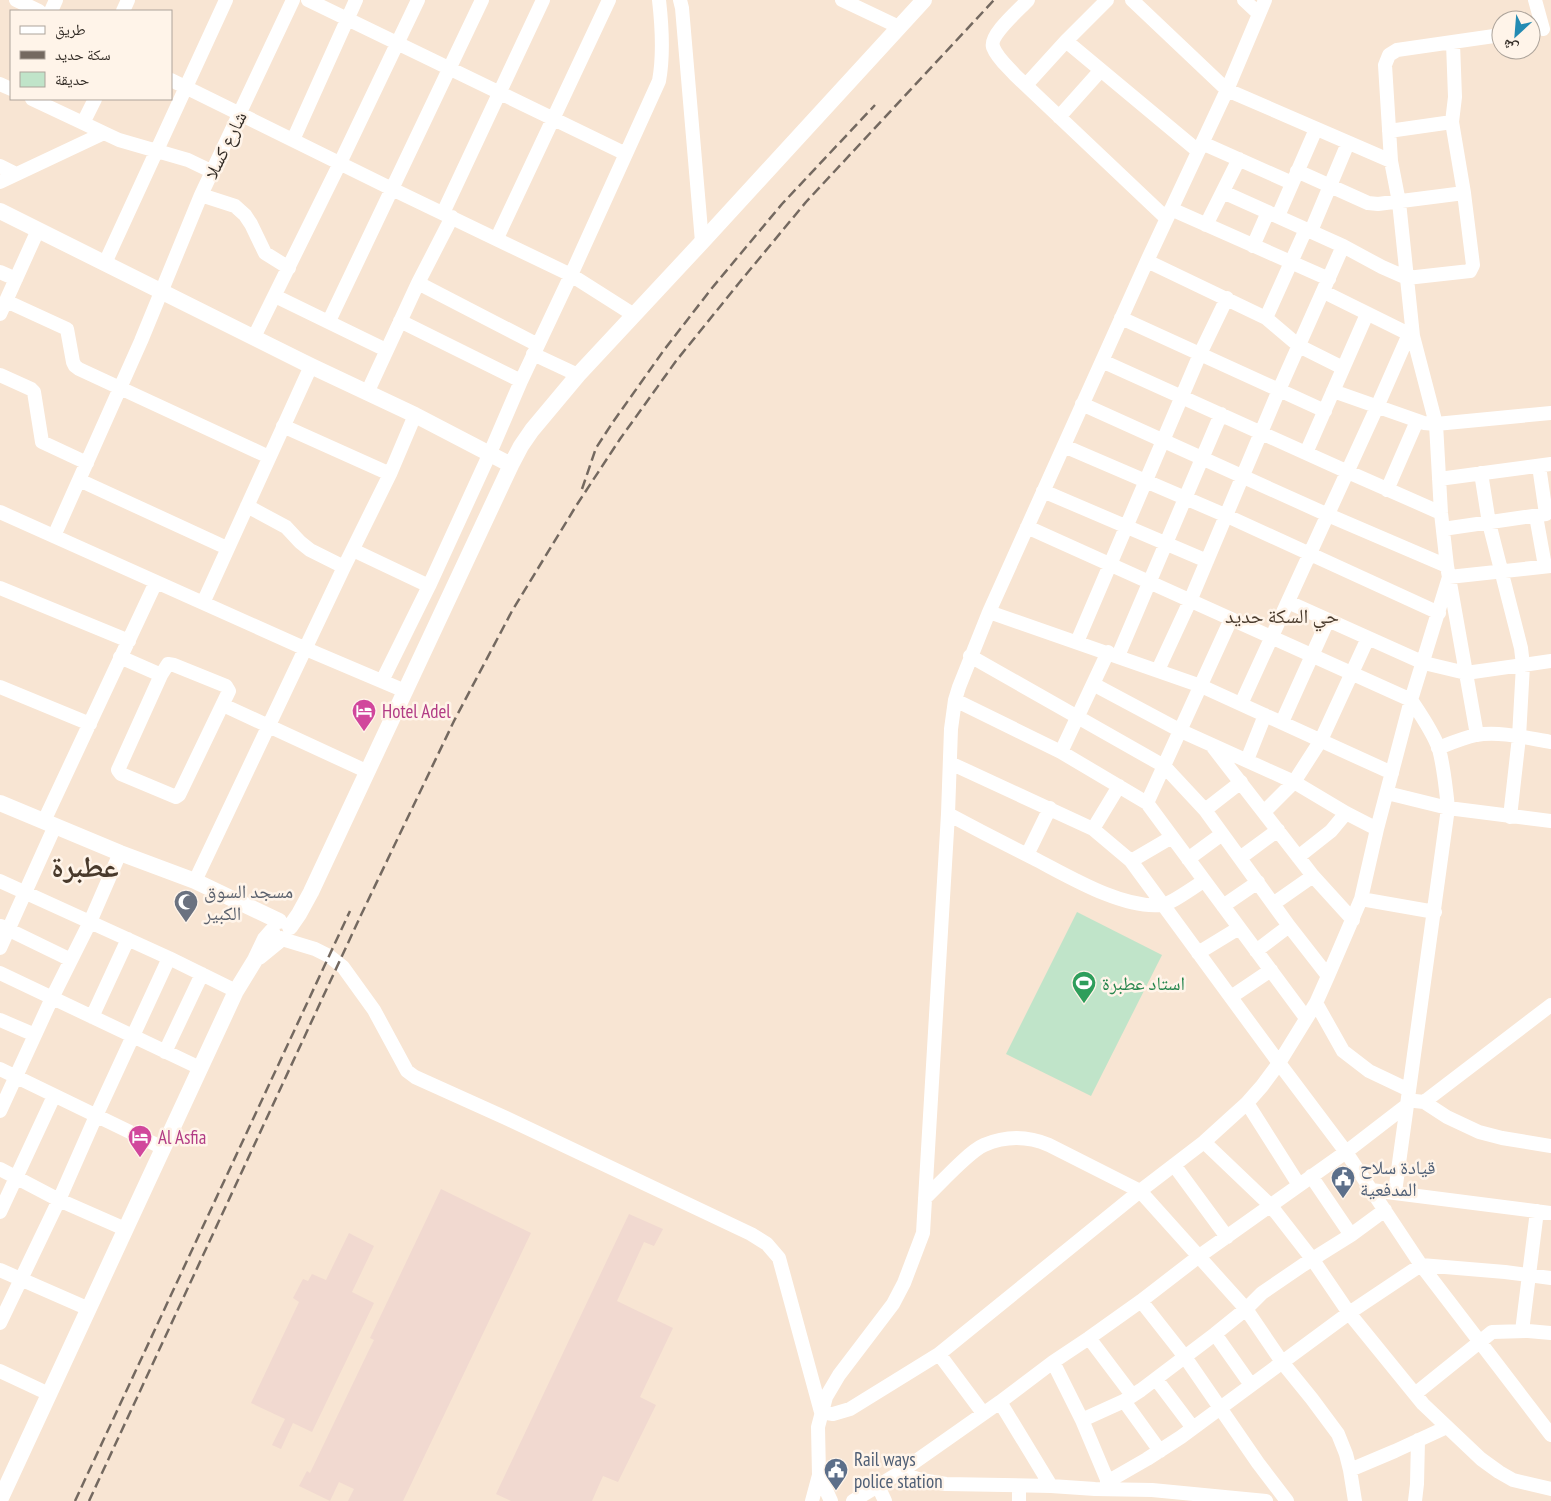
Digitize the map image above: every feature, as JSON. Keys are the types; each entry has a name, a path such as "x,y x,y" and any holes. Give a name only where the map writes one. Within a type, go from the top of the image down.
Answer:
{"main road":[{"path":"1,1495 236,992 255,960 302,908 521,446 578,375 924,0"},
{"path":"0,211 311,366 415,415 512,465"},
{"path":"0,803 120,853 195,881 248,907 281,929"}],"street":[{"path":"16,0 37,10"},
{"path":"105,263 226,0"},
{"name":"شارع كسلا","path":"54,536 121,388 201,195 293,0"},
{"path":"308,0 626,154"},
{"path":"293,140 356,0"},
{"path":"254,337 418,0"},
{"path":"329,322 482,0"},
{"path":"366,393 418,284 499,93 543,0"},
{"path":"497,238 609,0"},
{"path":"382,681 429,586 626,154 660,75 662,23 659,0"},
{"path":"680,0 689,81 702,242"},
{"path":"842,0 899,27"},
{"path":"1028,0 998,31 993,39 993,46 998,56 1059,117 1169,214 1206,224 1292,263 1367,314 1411,335"},
{"path":"1026,85 1107,0"},
{"path":"1132,0 1227,90 1391,161"},
{"path":"1244,0 1259,14"},
{"path":"813,1500 819,1475 818,1427 826,1397 839,1375 893,1304 904,1283 923,1233 948,814 951,729 955,700 970,656 989,612 1121,318 1227,90 1265,0"},
{"path":"1536,0 1542,29"},
{"path":"1477,735 1448,572 1441,512 1436,424 1411,335 1399,202 1391,161 1385,65 1389,55 1397,50 1491,37"},
{"path":"1066,41 1200,147 1330,186 1368,203 1399,202 1464,193"},
{"path":"1223,192 1343,246 1407,278 1466,272 1473,265 1464,193 1452,122 1455,97 1452,43"},
{"path":"1059,117 1101,70"},
{"path":"172,80 571,275 634,315"},
{"path":"34,100 104,134 188,160 212,172"},
{"path":"83,123 94,100"},
{"path":"1389,131 1452,122"},
{"path":"1254,246 1295,177 1316,129"},
{"path":"0,182 104,134"},
{"path":"1266,318 1330,186 1348,143"},
{"path":"1206,224 1239,159"},
{"path":"0,166 16,174"},
{"path":"201,195 235,206 251,224 265,254 289,268"},
{"path":"0,314 38,230"},
{"path":"1158,670 1190,601 1279,390 1343,246"},
{"path":"1147,261 1266,318 1299,346 1344,368"},
{"path":"0,272 16,279"},
{"path":"418,284 578,375"},
{"path":"275,296 386,350"},
{"path":"1076,642 1200,354 1227,298"},
{"path":"6,301 67,329 75,366 269,457"},
{"path":"1306,453 1367,314"},
{"path":"1121,318 1325,411"},
{"path":"400,321 521,382"},
{"path":"1241,704 1411,335"},
{"path":"1102,361 1387,490 1441,512"},
{"path":"203,603 311,366"},
{"path":"0,375 31,388 34,392 42,442 87,462"},
{"path":"1333,391 1417,421 1436,424 1551,413"},
{"path":"1082,404 1244,476 1448,572 1502,572 1548,566 1544,515 1545,465 1439,479"},
{"path":"1061,752 1093,684 1113,654 1149,582 1221,414"},
{"path":"195,881 390,474 415,415"},
{"path":"1387,490 1417,421"},
{"path":"283,426 390,474"},
{"path":"1064,446 1227,516 1438,613"},
{"path":"1481,474 1489,524 1521,648 1523,665 1519,736 1510,817"},
{"path":"79,480 227,548"},
{"path":"1043,492 1207,561"},
{"path":"247,506 286,527 310,550 344,567"},
{"path":"0,512 306,649 405,691"},
{"path":"1443,529 1544,515"},
{"path":"1027,527 1411,700 1425,721 1438,748 1445,780 1448,808 1435,912 1394,1192"},
{"path":"353,550 429,586"},
{"path":"821,1412 833,1414 850,1409 939,1354 1140,1191 1204,1142 1247,1103 1279,1063 1316,1003 1361,899 1377,829 1411,700 1424,663 1448,572"},
{"path":"0,948 4,928 25,892 50,823 90,724 156,582"},
{"path":"0,588 129,640"},
{"path":"1288,602 1424,663 1466,673 1551,661"},
{"path":"989,612 1201,686 1392,773"},
{"path":"1146,803 1181,731 1231,619"},
{"path":"1282,722 1328,620"},
{"path":"1264,812 1294,782 1320,740 1368,638"},
{"path":"970,656 1164,766 1205,810 1289,926 1328,976"},
{"path":"120,657 161,675"},
{"path":"171,664 226,686 229,690 223,705 178,796 174,797 121,774 118,770 165,667 171,664"},
{"path":"1093,684 1181,731 1294,782 1377,829"},
{"path":"0,687 90,724"},
{"path":"955,700 1061,752 1146,803 1306,1018"},
{"path":"223,705 366,771"},
{"path":"1247,760 1265,715"},
{"path":"1438,748 1477,735 1519,736 1551,742"},
{"path":"1211,744 1313,876 1353,920"},
{"path":"950,763 1093,829 1131,861 1346,1152 1421,1266 1551,1434"},
{"path":"1205,810 1241,782"},
{"path":"1093,829 1119,786"},
{"path":"1387,793 1448,808 1551,821"},
{"path":"1027,855 1050,808"},
{"path":"1298,857 1331,831 1346,813"},
{"path":"948,814 1078,881 1116,898 1133,903 1164,905 1204,880"},
{"path":"1240,858 1278,830"},
{"path":"1188,858 1222,834"},
{"path":"1131,861 1172,837"},
{"path":"0,1111 52,998 90,922 120,853"},
{"path":"1273,904 1313,876"},
{"path":"0,881 169,958 236,992"},
{"path":"1223,906 1258,882"},
{"path":"1361,899 1435,912"},
{"path":"1256,951 1289,926"},
{"path":"4,928 71,960"},
{"path":"1198,953 1239,928"},
{"path":"281,929 343,966 374,1010 406,1071 415,1077 743,1230 767,1244 778,1258 821,1412"},
{"path":"92,1017 128,939"},
{"path":"0,1323 59,1200 169,958"},
{"path":"1231,997 1271,970"},
{"path":"0,973 200,1068"},
{"path":"166,1052 202,974"},
{"path":"1316,1003 1343,1050 1356,1062 1408,1098 1424,1102 1447,1117 1479,1132 1551,1146"},
{"path":"1424,1102 1551,1005"},
{"path":"0,1020 35,1035"},
{"path":"0,1069 163,1148"},
{"path":"0,1212 54,1096"},
{"path":"853,1501 899,1473 1053,1362 1142,1301 1198,1257 1346,1152 1408,1098"},
{"path":"1247,1103 1300,1185"},
{"path":"926,1198 970,1155 983,1146 1014,1138 1035,1139 1140,1191 1246,1309 1282,1362 1338,1434 1346,1454 1355,1501"},
{"path":"1204,1142 1271,1206 1313,1260 1349,1313 1415,1394 1447,1427 1481,1459 1499,1472 1513,1480 1551,1489"},
{"path":"1174,1165 1227,1237"},
{"path":"0,1170 59,1200 125,1229"},
{"path":"1311,1176 1351,1235"},
{"path":"1372,1190 1544,1212 1528,1275 1522,1331"},
{"path":"1082,1420 1128,1398 1156,1379 1246,1309 1262,1293 1351,1235 1385,1210"},
{"path":"1102,1490 1221,1408 1349,1313 1421,1266 1551,1278"},
{"path":"0,1270 88,1309"},
{"path":"1142,1301 1185,1357 1258,1463 1287,1501"},
{"path":"1415,1394 1495,1331 1551,1333"},
{"path":"1215,1334 1251,1386"},
{"path":"1089,1338 1160,1451"},
{"path":"939,1354 983,1413"},
{"path":"1053,1362 1082,1420 1102,1490"},
{"path":"0,1371 49,1394"},
{"path":"1156,1379 1193,1428"},
{"path":"1000,1402 1051,1486"},
{"path":"1350,1470 1447,1427"},
{"path":"1415,1501 1418,1440"},
{"path":"899,1473 921,1480 946,1484 1152,1490 1266,1501"},
{"path":"819,1475 831,1501"},
{"path":"878,1486 885,1501"},
{"path":"1019,1486 1019,1501"}],"shaded area":[{"path":"441,1189 531,1233 403,1501 348,1501 354,1489 339,1482 330,1501 299,1486 307,1471 310,1473 374,1340 370,1338"},
{"path":"629,1214 663,1229 654,1246 644,1242 617,1301 673,1328 640,1397 656,1405 618,1482 603,1476 592,1501 511,1501 496,1494"},
{"path":"349,1233 374,1246 352,1292 374,1303 312,1432 293,1423 281,1449 272,1445 285,1419 251,1403 299,1302 293,1298 303,1279 308,1281 312,1274 326,1280"}],"green space":[{"path":"1077,912 1162,955 1091,1096 1006,1054"}],"railway":[{"path":"89,1501 361,915 454,721 512,611 576,506 620,439 676,361 806,202 994,0"},
{"path":"582,489 596,448 664,350 712,288 782,204 875,105"},
{"path":"75,1501 350,911"}],"place":[{"name":"Hotel Adel","path":"364,732"},
{"name":"مسجد السوق الكبير","path":"186,923"},
{"name":"استاد عطبرة","path":"1084,1004"},
{"name":"Al Asfia","path":"140,1158"},
{"name":"قيادة سلاح المدفعية","path":"1343,1199"},
{"name":"Rail ways police station","path":"836,1491"}],"district":[{"name":"حي السكة حديد","path":"1282,616"},
{"name":"عطبرة","path":"85,867"}]}
